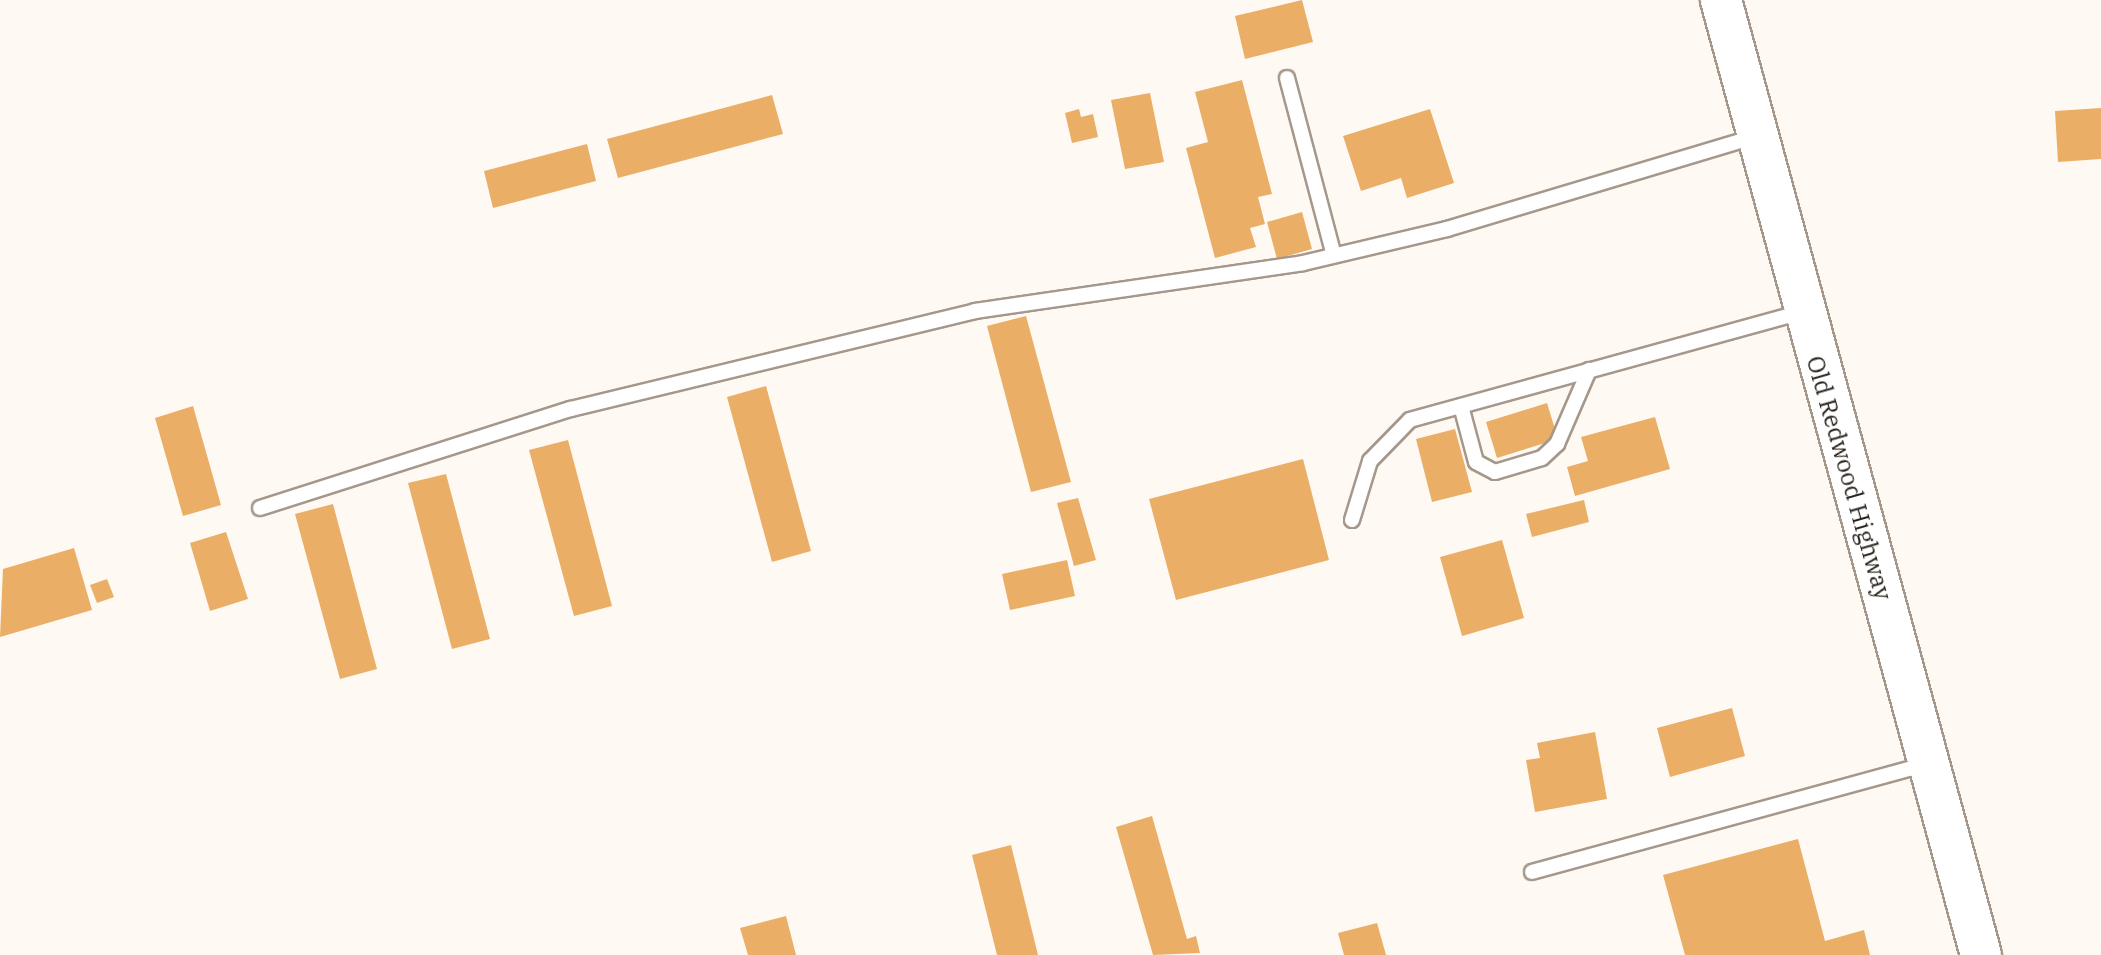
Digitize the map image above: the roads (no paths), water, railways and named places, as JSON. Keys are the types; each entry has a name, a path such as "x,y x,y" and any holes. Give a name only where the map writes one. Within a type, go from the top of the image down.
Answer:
{"main road":[{"name":"Old Redwood Highway","path":"1721,0 1803,312 1981,955"}],"lane":[{"path":"1287,78 1333,252"},
{"path":"260,508 571,409 975,311 1267,270 1333,252 1447,229 1757,136"},
{"path":"1352,520 1370,461 1410,420 1803,312"},
{"path":"1461,406 1476,462 1495,472 1542,458 1557,444 1589,370"},
{"path":"1532,872 1930,763"}]}
